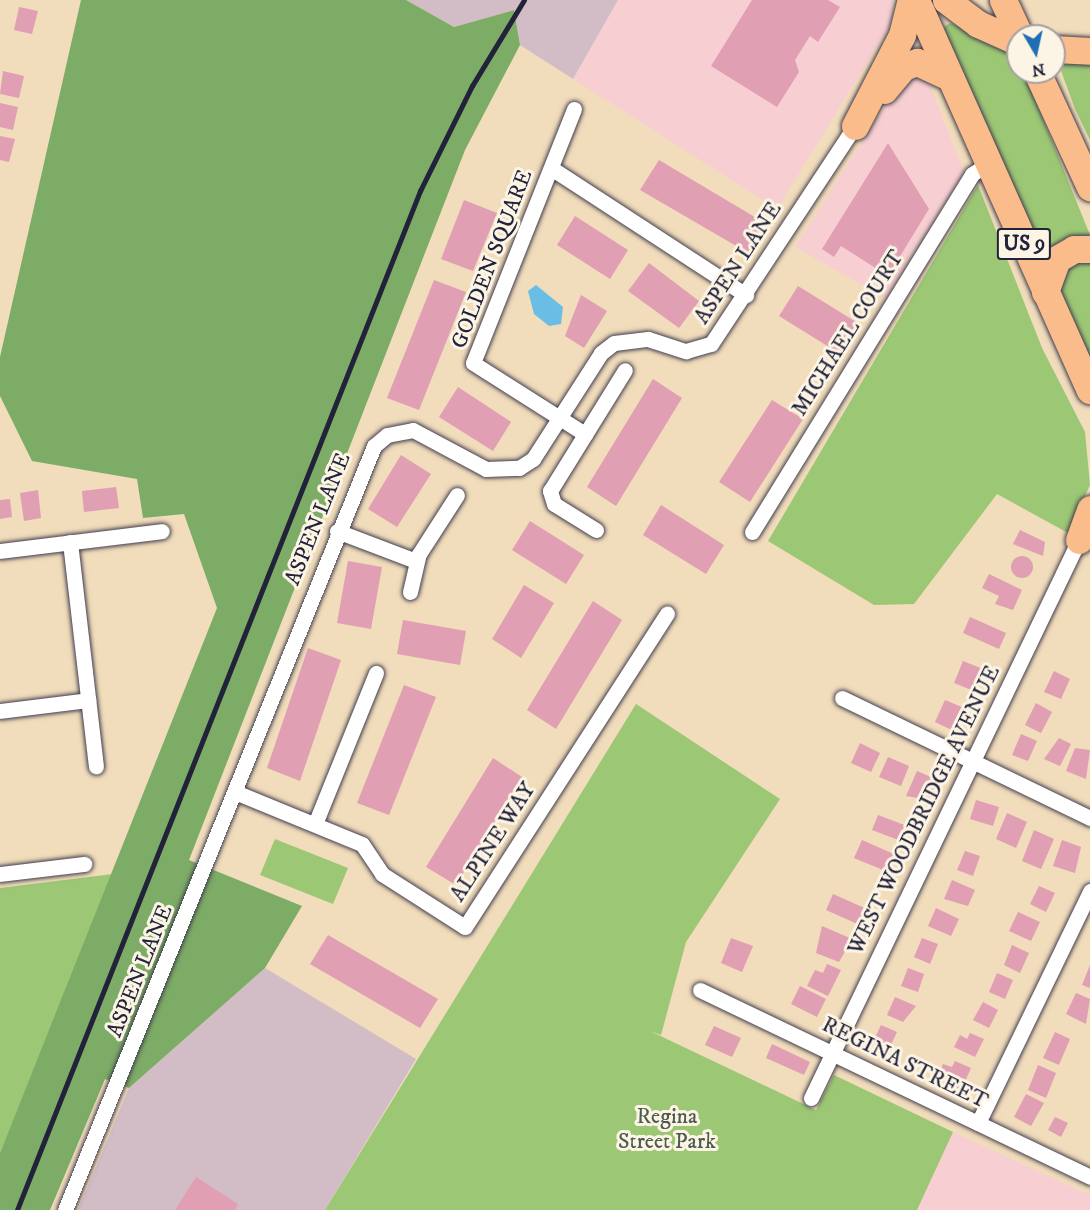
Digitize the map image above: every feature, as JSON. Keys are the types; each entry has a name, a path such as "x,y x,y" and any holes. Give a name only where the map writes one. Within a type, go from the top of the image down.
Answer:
{"highway":[{"path":"855,126 902,36 911,0"},
{"name":"US 9","path":"916,0 1090,390"},
{"path":"946,0 978,24 1006,37"},
{"path":"1004,3 1014,24"},
{"path":"1066,50 1090,51"},
{"path":"855,126 903,67 923,62 949,77"},
{"path":"1042,84 1087,179"},
{"path":"1046,292 1057,259 1074,249 1090,249"},
{"path":"1084,534 1090,509"}],"street":[{"name":"GOLDEN SQUARE","path":"561,418 473,363 574,109"},
{"name":"ASPEN LANE","path":"64,1210 235,792 368,454 387,435 421,431 486,469 503,472 533,459 614,343 639,338 677,350 703,348 722,333 855,126"},
{"name":"MICHAEL COURT","path":"752,532 972,174 988,164"},
{"path":"551,168 746,295"},
{"path":"596,530 550,496 625,370"},
{"path":"561,418 585,434"},
{"path":"410,592 416,561 457,495"},
{"path":"0,551 162,531"},
{"path":"338,531 416,561"},
{"name":"WEST WOODBRIDGE AVENUE","path":"811,1098 972,761 1084,534"},
{"path":"69,542 96,767"},
{"name":"ALPINE WAY","path":"235,792 362,844 382,874 465,927 667,613"},
{"path":"315,824 375,673"},
{"path":"842,698 1090,818"},
{"path":"0,711 88,700"},
{"path":"0,874 84,864"},
{"path":"978,1123 1090,891"},
{"name":"REGINA STREET","path":"700,990 1090,1177"}],"shaded area":[{"path":"406,0 618,0 573,79 520,45 514,10 454,27"},
{"path":"618,0 893,0 892,22 777,209 573,79"},
{"path":"927,78 964,172 885,298 795,247 901,82"},
{"path":"265,968 416,1059 325,1210 78,1210 129,1088"},
{"path":"953,1132 1090,1195 1090,1210 917,1210"}],"green space":[{"path":"81,0 406,0 454,27 514,10 520,45 465,150 189,860 302,906 265,968 129,1088 105,1079 50,1210 0,1210 0,1153 217,608 184,514 143,518 137,479 32,461 0,396 0,357"},
{"path":"950,23 1006,46 1006,84 1029,84 1090,235 1065,242 1043,259 955,61 944,27"},
{"path":"1066,58 1090,59 1090,140 1066,84"},
{"path":"978,185 1042,348 1085,432 1090,485 1068,533 997,494 914,604 874,605 768,541"},
{"path":"1090,259 1090,358 1055,283 1068,262"},
{"name":"Regina Street Park","path":"636,704 780,799 686,942 661,1035 650,1031 816,1110 834,1075 953,1132 917,1210 325,1210"},
{"path":"275,839 348,868 333,904 260,875"},
{"path":"113,874 0,1153 0,888"}],"water":[{"path":"536,285 563,307 561,324 549,326 534,314 528,291"}],"building":[{"path":"752,0 828,0 840,7 818,42 810,36 795,60 799,72 777,107 711,66"},
{"path":"19,7 38,11 32,34 14,30"},
{"path":"3,71 24,76 19,98 0,94"},
{"path":"0,103 18,107 13,130 0,127"},
{"path":"0,136 15,139 9,162 0,160"},
{"path":"888,143 929,209 888,276 841,246 834,257 822,249"},
{"path":"659,160 768,225 750,254 640,190"},
{"path":"464,200 497,213 473,271 441,259"},
{"path":"575,216 628,250 610,279 557,245"},
{"path":"649,263 699,301 679,328 628,291"},
{"path":"434,280 466,292 419,410 387,398"},
{"path":"798,286 861,325 842,355 779,316"},
{"path":"581,295 607,311 584,348 565,336"},
{"path":"653,379 682,398 616,506 587,487"},
{"path":"458,387 511,422 493,451 439,417"},
{"path":"772,400 803,419 750,502 719,482"},
{"path":"401,455 431,474 397,527 368,509"},
{"path":"116,487 119,508 84,512 82,491"},
{"path":"38,490 41,518 24,521 20,493"},
{"path":"10,499 12,517 0,519 0,500"},
{"path":"661,505 724,545 706,574 643,535"},
{"path":"530,521 584,555 566,584 512,550"},
{"path":"1020,530 1045,542 1043,556 1013,544"},
{"path":"1022,556 1030,559 1033,567 1030,575 1022,578 1014,575 1011,567 1014,559"},
{"path":"348,561 382,567 371,629 337,623"},
{"path":"989,574 1022,590 1013,610 995,604 999,596 982,588"},
{"path":"524,585 554,603 521,658 492,639"},
{"path":"593,601 622,620 556,729 527,710"},
{"path":"970,617 1006,633 999,649 963,633"},
{"path":"403,620 466,631 460,665 397,654"},
{"path":"308,648 341,660 300,781 267,768"},
{"path":"963,661 983,669 974,691 954,683"},
{"path":"1054,671 1070,679 1061,699 1044,692"},
{"path":"404,685 436,697 389,815 357,803"},
{"path":"945,700 964,708 954,731 935,722"},
{"path":"1036,703 1052,712 1041,733 1025,725"},
{"path":"1021,734 1037,741 1028,761 1012,755"},
{"path":"1059,738 1071,744 1060,766 1044,759"},
{"path":"860,743 880,753 871,772 851,763"},
{"path":"1075,748 1090,750 1086,779 1066,771"},
{"path":"888,757 909,766 901,786 879,777"},
{"path":"493,758 522,777 456,885 426,867"},
{"path":"917,771 938,780 929,800 906,796"},
{"path":"976,800 999,807 993,826 970,819"},
{"path":"1007,813 1027,822 1016,848 996,839"},
{"path":"878,815 907,826 901,841 872,830"},
{"path":"1034,830 1054,839 1041,869 1022,861"},
{"path":"862,840 896,855 888,872 854,858"},
{"path":"1062,840 1081,847 1075,873 1053,866"},
{"path":"965,851 980,856 973,876 957,870"},
{"path":"952,880 975,890 968,906 944,899"},
{"path":"1039,886 1055,893 1046,912 1030,904"},
{"path":"833,894 869,910 862,926 826,910"},
{"path":"936,908 959,919 951,936 928,926"},
{"path":"1018,912 1040,922 1031,941 1009,931"},
{"path":"822,926 852,939 839,962 816,953"},
{"path":"328,935 438,999 420,1028 310,964"},
{"path":"731,938 753,946 742,972 721,963"},
{"path":"922,938 938,944 930,964 914,957"},
{"path":"1012,945 1029,953 1020,973 1004,965"},
{"path":"827,964 841,970 828,996 807,986 815,970 823,973"},
{"path":"1090,965 1090,988 1082,985"},
{"path":"908,968 924,974 918,992 901,986"},
{"path":"997,973 1013,980 1005,999 989,992"},
{"path":"800,986 826,999 817,1017 791,1004"},
{"path":"1076,993 1090,999 1086,1024 1066,1014"},
{"path":"895,997 916,1006 903,1022 887,1015"},
{"path":"983,1002 998,1010 989,1028 973,1020"},
{"path":"881,1025 897,1032 889,1049 873,1042"},
{"path":"714,1026 741,1038 732,1057 705,1045"},
{"path":"1055,1032 1070,1039 1059,1065 1043,1058"},
{"path":"970,1033 984,1039 975,1057 954,1047 960,1035 967,1039"},
{"path":"772,1044 810,1062 804,1075 766,1058"},
{"path":"955,1061 971,1068 959,1095 942,1087 946,1077 939,1074 943,1064 952,1067"},
{"path":"1038,1065 1056,1073 1046,1098 1028,1090"},
{"path":"1026,1094 1044,1103 1031,1126 1014,1117"},
{"path":"1055,1117 1068,1123 1061,1137 1048,1130"},
{"path":"196,1177 238,1204 235,1210 175,1210"}],"railway":[{"path":"17,1210 420,191 472,86 524,0"}]}
